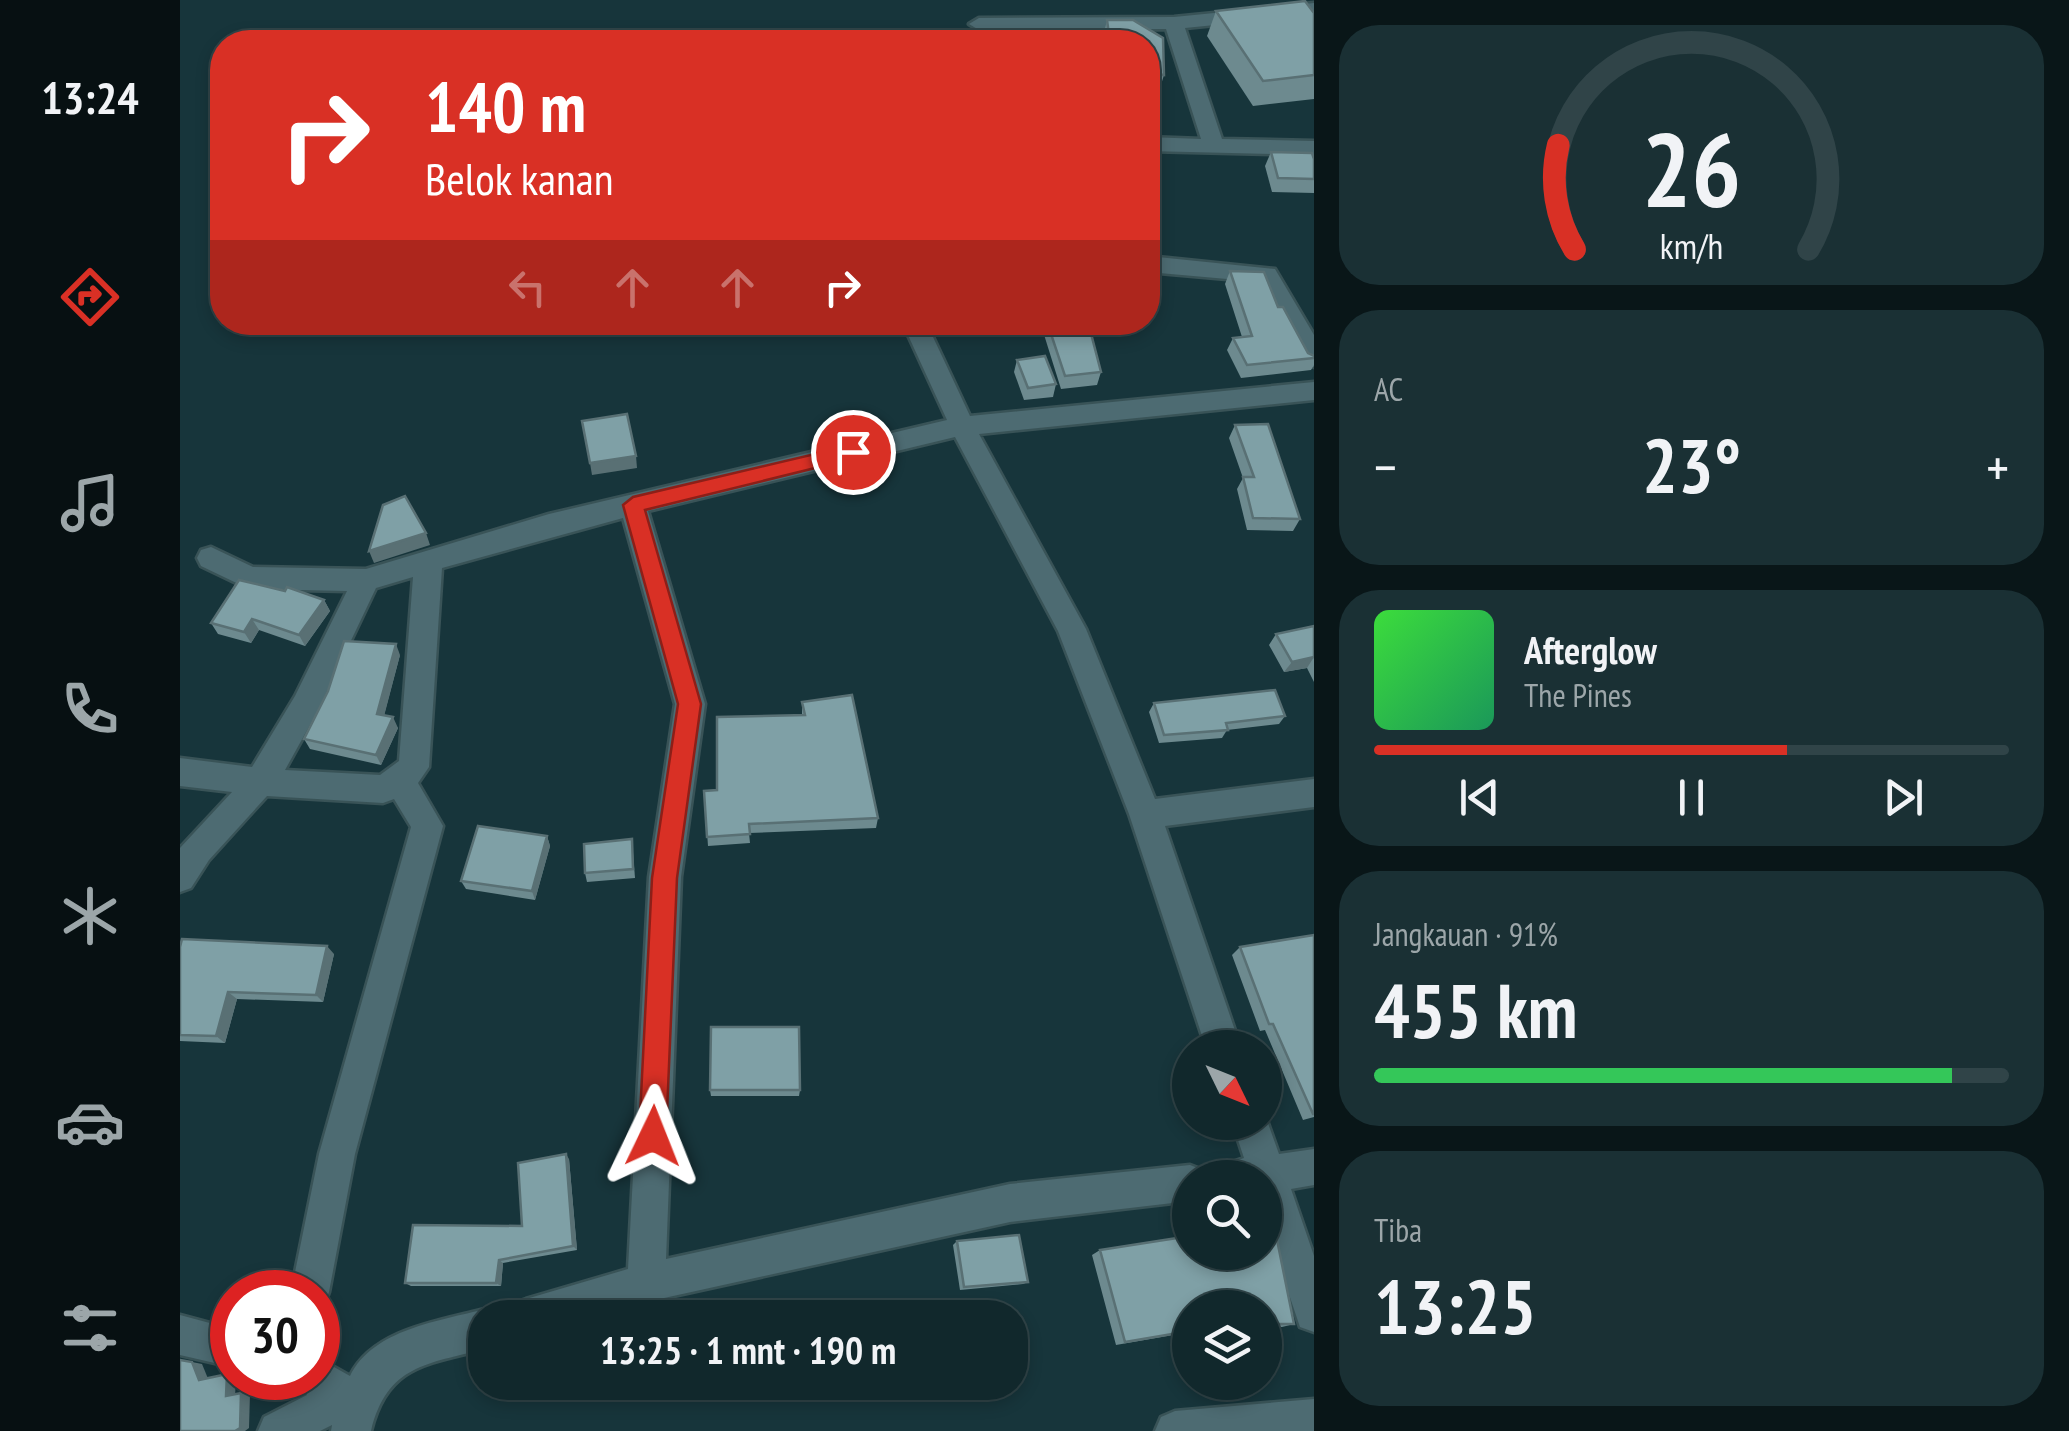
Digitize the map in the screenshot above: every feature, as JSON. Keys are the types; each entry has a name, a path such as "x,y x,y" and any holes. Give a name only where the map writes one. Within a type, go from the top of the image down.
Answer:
{"street":[{"path":"982,30 991,0"},
{"path":"1039,30 1174,23 1314,9"},
{"path":"1174,23 1214,147"},
{"path":"1160,145 1314,148"},
{"path":"1160,265 1267,275 1314,358"},
{"path":"920,335 962,426 1072,629 1145,814 1218,1030"},
{"path":"211,558 249,578 366,580 549,525 962,426 1314,392"},
{"path":"633,505 690,704 665,878 646,1283"},
{"path":"180,772 260,782 382,788 400,780 414,767 428,563"},
{"path":"180,877 192,851 260,782 302,714 366,580"},
{"path":"314,1270 337,1154 428,826 400,780"},
{"path":"1145,814 1314,793"},
{"path":"1282,1172 1314,1167"},
{"path":"588,1300 646,1283 1010,1202 1172,1185"},
{"path":"1282,1242 1314,1313"},
{"path":"278,1431 341,1409 380,1365 400,1354 468,1334"},
{"path":"180,1335 210,1342"},
{"path":"1175,1431 1314,1418"}],"building":[{"path":"1305,1 1314,13 1314,75 1263,81 1216,11"},
{"path":"1107,20 1133,20 1150,30 1108,30"},
{"path":"1160,36 1163,38 1164,75 1160,74"},
{"path":"1271,152 1312,153 1314,179 1278,178"},
{"path":"1230,271 1264,272 1278,307 1283,307 1314,358 1247,365 1233,338 1252,336"},
{"path":"1051,335 1091,335 1101,372 1065,376"},
{"path":"1045,356 1056,384 1028,388 1017,360"},
{"path":"627,414 636,456 590,463 582,421"},
{"path":"1268,424 1300,519 1253,518 1243,477 1254,477 1235,425"},
{"path":"405,496 426,533 369,551 383,505"},
{"path":"239,580 285,591 287,587 324,600 299,635 252,619 244,632 211,623"},
{"path":"1314,626 1314,657 1292,662 1276,634"},
{"path":"344,641 396,644 377,714 393,717 376,755 304,739 328,691"},
{"path":"1275,690 1285,716 1226,723 1228,730 1164,735 1154,703"},
{"path":"852,695 878,818 749,824 750,834 707,837 704,791 717,790 717,717 805,715 802,702"},
{"path":"478,826 547,836 532,891 461,881"},
{"path":"632,839 633,869 585,873 584,844"},
{"path":"1314,935 1314,1114 1282,1044 1282,1030 1269,1024 1240,947"},
{"path":"182,939 327,946 316,995 228,992 216,1036 180,1035"},
{"path":"711,1027 799,1027 800,1090 710,1090"},
{"path":"566,1154 573,1246 499,1260 496,1283 405,1283 413,1225 522,1226 518,1163"},
{"path":"1019,1235 1028,1282 964,1287 957,1241"},
{"path":"1172,1239 1172,1270 1282,1270 1282,1265 1294,1324 1282,1324 1282,1290 1172,1290 1172,1334 1125,1342 1100,1250"},
{"path":"180,1360 192,1362 199,1380 210,1378 210,1400 241,1400 240,1428 235,1431 180,1431"}],"route":[{"path":"653,1136 665,878 690,704 633,505 853,452"}]}
